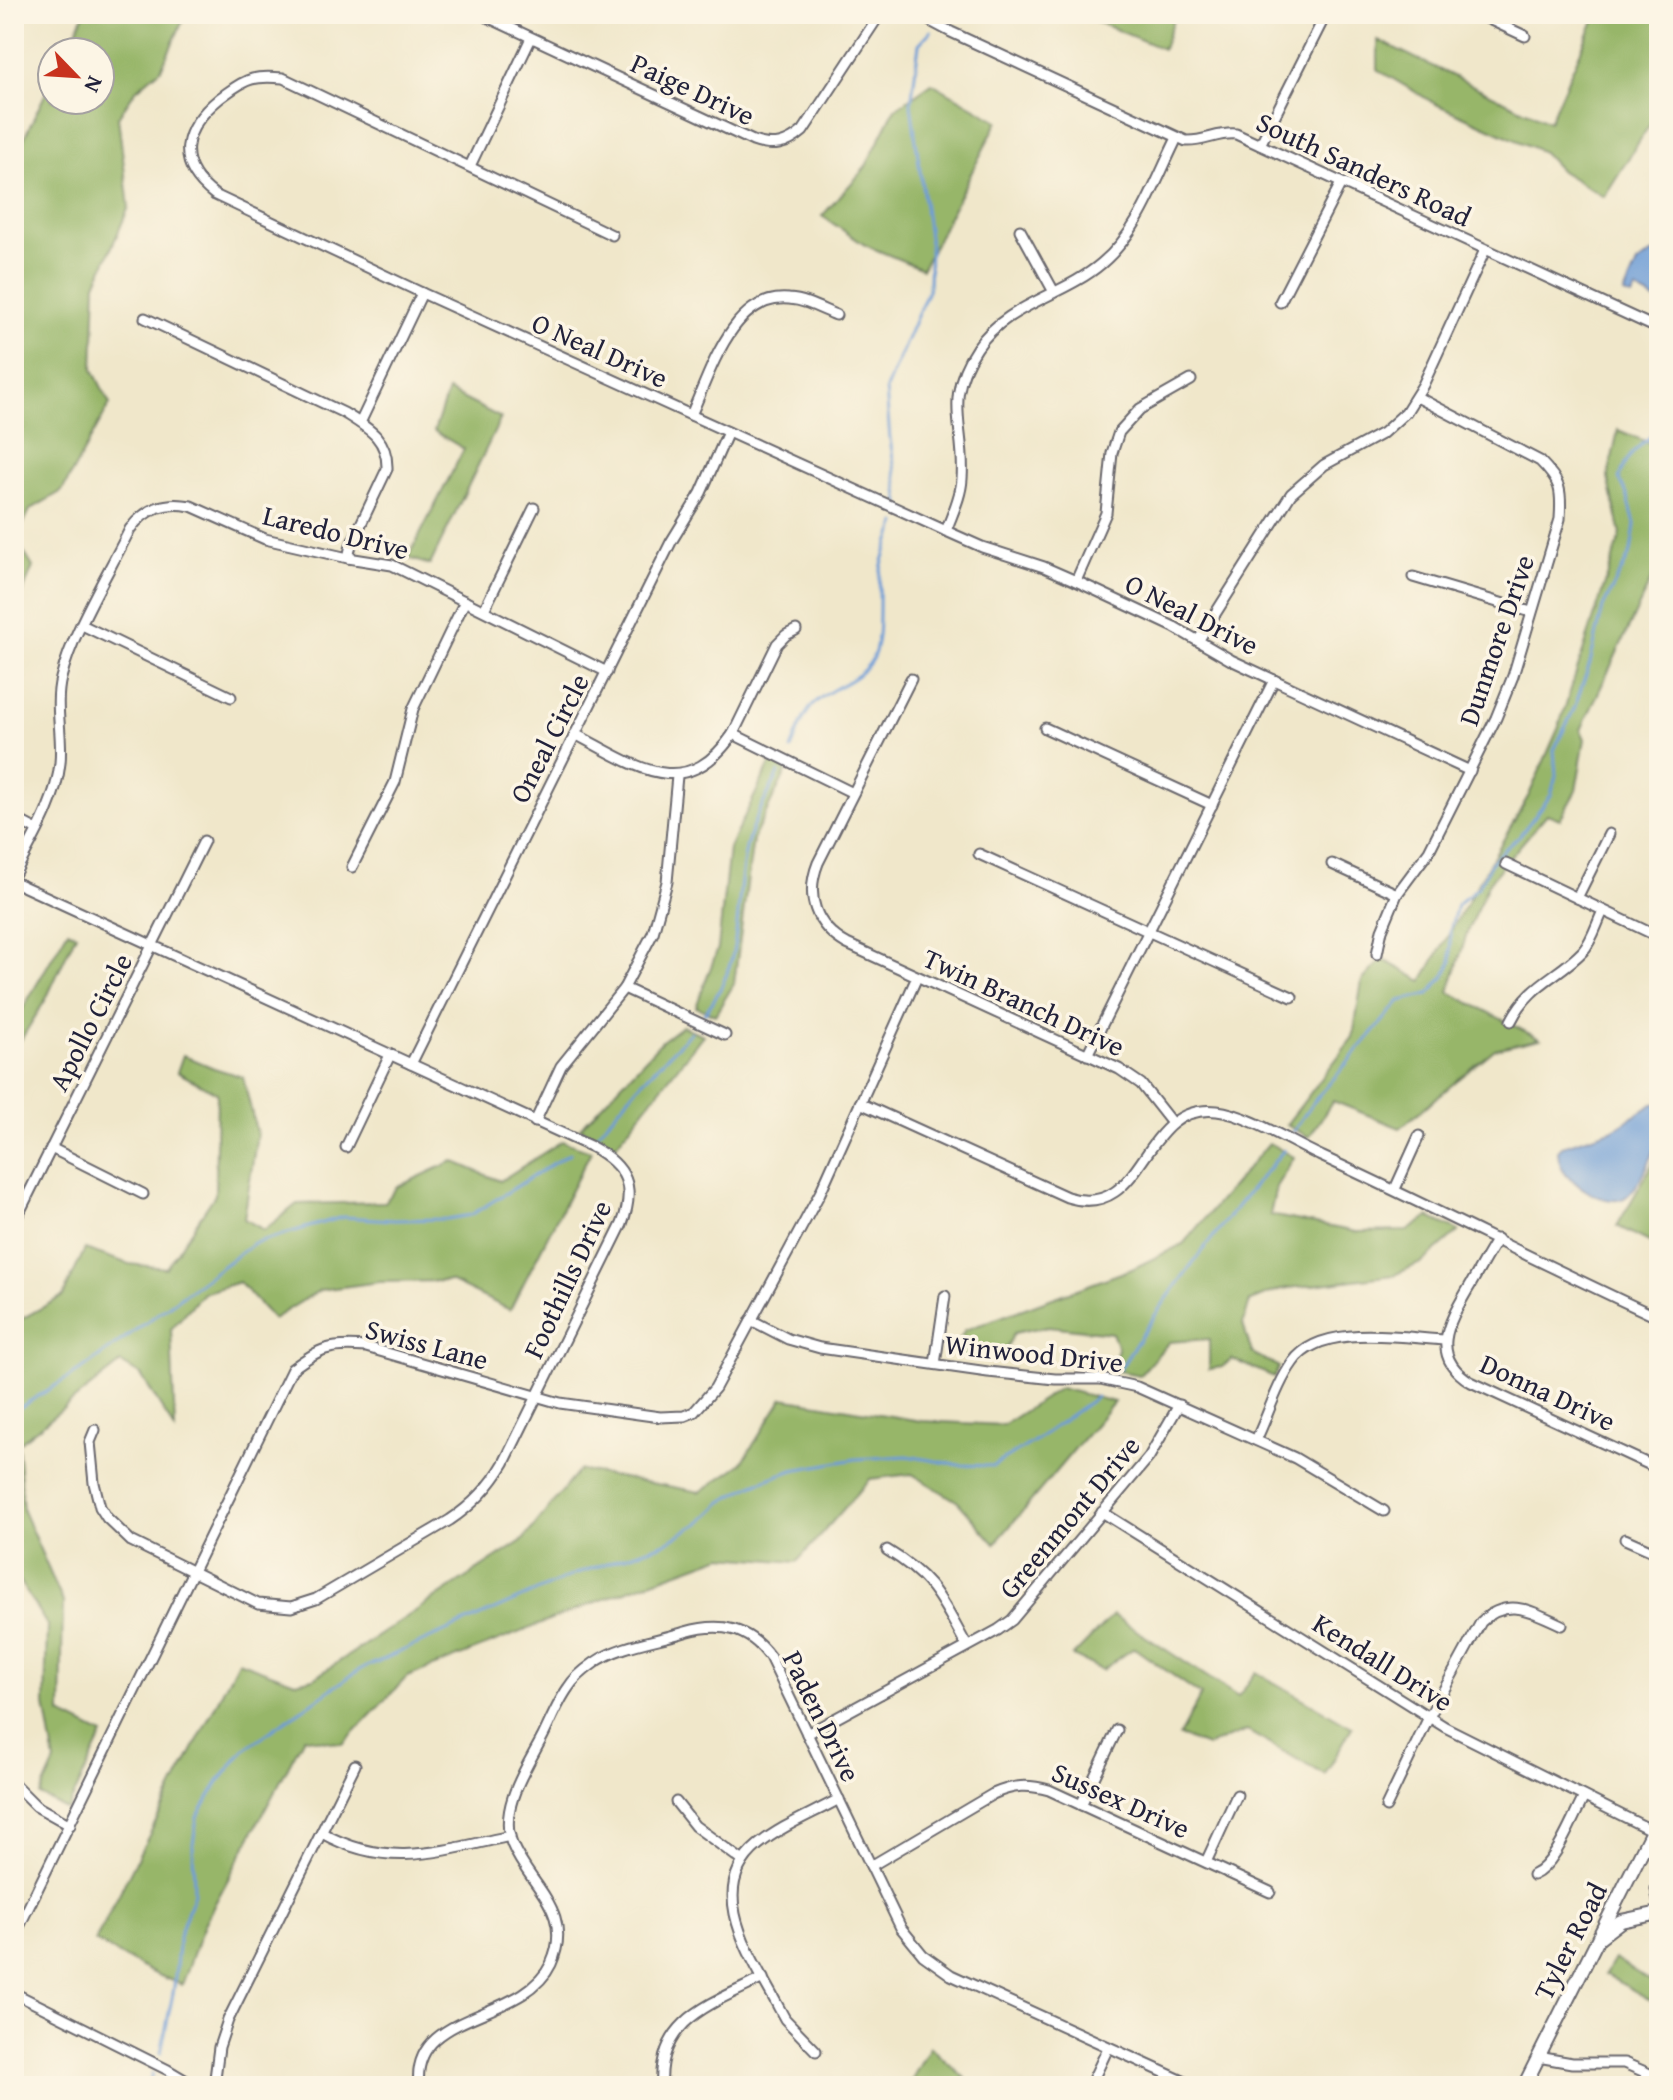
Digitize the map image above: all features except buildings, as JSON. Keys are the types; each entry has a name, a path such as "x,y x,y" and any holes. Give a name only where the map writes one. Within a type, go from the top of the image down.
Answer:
{"street":[{"name":"Paige Drive","path":"481,14 753,141 772,146 784,144 803,131 880,14"},
{"name":"South Sanders Road","path":"917,14 1177,138 1193,142 1231,133 1260,145 1659,329"},
{"path":"1260,145 1326,14"},
{"path":"1478,14 1525,36"},
{"path":"470,166 531,38"},
{"name":"O Neal Drive","path":"612,235 283,78 265,77 241,83 204,111 193,128 188,147 191,167 204,187 215,195 422,293 946,531 1076,581 1274,680 1470,771"},
{"path":"946,531 959,497 962,478 957,407 964,374 977,349 996,327 1100,265 1122,243 1177,138"},
{"path":"1280,302 1341,183"},
{"path":"1020,230 1054,292"},
{"path":"1198,641 1291,494 1324,465 1395,425 1417,397 1485,250"},
{"path":"360,423 422,293"},
{"path":"691,415 735,324 751,308 773,299 792,299 836,315"},
{"path":"145,318 344,413 380,439 385,448 387,469 351,545 348,558"},
{"path":"1076,581 1106,513 1112,453 1119,432 1140,409 1191,380"},
{"name":"Dunmore Drive","path":"1377,954 1382,930 1397,894 1429,851 1507,690 1560,519 1562,492 1554,475 1540,461 1417,397"},
{"name":"Oneal Circle","path":"411,1064 671,542 701,493 728,432"},
{"name":"Laredo Drive","path":"14,875 56,786 61,747 58,699 61,678 82,625 130,529 146,512 158,506 191,506 265,539 392,565 607,672"},
{"path":"484,610 534,508"},
{"path":"1413,577 1531,612"},
{"path":"352,867 395,782 413,709 465,601"},
{"path":"82,625 231,697"},
{"path":"575,734 640,767 662,774 677,776 707,764 733,734 777,644 796,630"},
{"name":"Twin Branch Drive","path":"911,679 814,875 811,886 814,905 823,925 837,939 1132,1076 1171,1122"},
{"path":"1087,1055 1274,680"},
{"path":"1045,728 1212,805"},
{"path":"733,734 853,793"},
{"path":"535,1122 561,1066 624,988 648,944 662,905 677,776"},
{"path":"14,818 37,830"},
{"path":"1577,898 1609,834"},
{"name":"Apollo Circle","path":"14,1223 204,841"},
{"path":"979,854 1292,997"},
{"path":"1332,864 1397,894"},
{"path":"1506,864 1659,937"},
{"name":"Foothills Drive","path":"14,882 605,1154 621,1170 629,1189 622,1224 494,1479 470,1506 316,1599 291,1607 268,1606 246,1600 131,1541 100,1507 90,1442 95,1430"},
{"path":"1511,1021 1535,987 1584,950 1603,911"},
{"name":"Swiss Lane","path":"14,1937 292,1369 318,1350 346,1345 366,1347 536,1396 596,1409 660,1417 684,1416 701,1406 708,1399 820,1193 917,977"},
{"path":"624,988 725,1035"},
{"path":"346,1147 390,1055"},
{"path":"860,1103 1067,1197 1088,1202 1106,1198 1121,1188 1171,1122 1196,1111 1228,1113 1395,1189 1548,1267 1659,1318"},
{"path":"1395,1189 1419,1136"},
{"path":"51,1148 143,1194"},
{"path":"1256,1440 1294,1360 1314,1344 1341,1336 1445,1340 1453,1314 1497,1239"},
{"path":"935,1364 945,1296"},
{"name":"Winwood Drive","path":"751,1320 788,1339 812,1346 1030,1377 1111,1381 1137,1387 1316,1469 1384,1511"},
{"name":"Donna Drive","path":"1445,1340 1449,1357 1463,1377 1659,1469"},
{"name":"Greenmont Drive","path":"807,1734 998,1630 1025,1607 1149,1457 1179,1405"},
{"name":"Kendall Drive","path":"1102,1512 1429,1717 1656,1832"},
{"path":"1625,1539 1659,1554"},
{"path":"887,1550 928,1579 967,1646"},
{"path":"1386,1807 1429,1717 1481,1622 1495,1611 1522,1608 1562,1625"},
{"name":"Paden Drive","path":"510,1836 510,1815 517,1787 562,1698 584,1670 610,1654 705,1627 737,1629 754,1638 770,1657 907,1937 934,1965 1194,2086"},
{"path":"1081,1805 1117,1730"},
{"path":"214,2086 219,2047 228,2020 355,1765"},
{"path":"14,1784 36,1806 70,1825"},
{"name":"Sussex Drive","path":"871,1866 1005,1789 1018,1785 1038,1787 1081,1805 1270,1892"},
{"path":"1206,1862 1237,1795"},
{"path":"1533,1875 1542,1871 1550,1861 1584,1797"},
{"path":"816,2051 785,2019 734,1916 732,1897 743,1861 767,1839 839,1799"},
{"path":"676,1802 695,1826 743,1861"},
{"name":"Tyler Road","path":"1524,2086 1656,1832 1659,1817"},
{"path":"322,1833 357,1849 402,1856 435,1853 510,1836 517,1853 553,1909 557,1929 555,1953 537,1985 510,2002 455,2026 434,2039 420,2058 419,2086"},
{"path":"1659,1870 1656,1889 1659,1906"},
{"path":"1598,1939 1621,1921 1659,1913"},
{"path":"662,2086 666,2050 678,2028 693,2014 763,1978"},
{"path":"14,1993 195,2086"},
{"path":"1090,2086 1108,2048"},
{"path":"1538,2057 1572,2063 1624,2063 1659,2078"}],"green space":[{"path":"84,14 186,14 161,69 136,90 118,117 129,207 96,284 93,370 110,404 62,491 30,510 16,539 33,567 14,613 14,159 36,113 36,116 116,116 116,36 74,36"},
{"path":"1078,14 1175,14 1163,49"},
{"path":"1597,14 1659,14 1659,110 1604,197 1561,171 1543,152 1436,104 1378,70 1378,40 1549,122"},
{"path":"932,83 998,121 922,269 865,245 822,216 865,168 895,109"},
{"path":"448,391 501,418 430,565 408,558 464,449 434,431"},
{"path":"1618,430 1659,447 1659,563 1581,730 1585,739 1576,791 1560,819 1547,814 1489,882 1469,927 1449,992 1540,1039 1495,1049 1400,1128 1333,1101 1309,1137 1286,1125 1353,1037 1362,981 1382,959 1422,981 1529,795 1558,729 1621,534 1608,477"},
{"path":"771,762 787,770 753,839 734,984 715,1015 696,1007 718,948 729,848"},
{"path":"68,930 76,934 46,999 14,1051 14,1024"},
{"path":"682,1026 703,1035 615,1146 580,1128 662,1041"},
{"path":"183,1055 243,1077 257,1134 244,1219 264,1230 297,1204 385,1202 397,1187 453,1161 500,1181 562,1141 591,1151 510,1310 450,1281 379,1282 320,1290 273,1319 239,1282 203,1293 171,1329 175,1430 141,1375 121,1363 18,1444 23,1511 63,1602 61,1714 103,1735 67,1810 40,1795 55,1762 45,1705 47,1625 16,1576 14,1567 14,1323 63,1296 85,1249 129,1264 166,1268 215,1195 217,1093 177,1072"},
{"path":"1269,1143 1294,1157 1276,1187 1270,1215 1356,1232 1407,1231 1429,1217 1459,1231 1423,1262 1394,1275 1281,1289 1250,1301 1243,1324 1252,1353 1279,1367 1274,1377 1232,1359 1222,1367 1209,1369 1209,1339 1169,1342 1140,1375 1112,1370 1118,1348 1112,1333 1048,1326 1014,1333 1000,1360 968,1358 956,1352 956,1345 965,1330 1132,1269 1183,1244"},
{"path":"1659,1153 1659,1247 1617,1226"},
{"path":"1060,1388 1114,1402 995,1544 958,1502 912,1474 870,1479 797,1562 722,1556 407,1677 343,1744 304,1737 204,1924 182,1985 95,1941 238,1661 295,1682 314,1678 523,1540 579,1470 700,1492 741,1464 783,1398 921,1421 1003,1425"},
{"path":"1113,1615 1238,1697 1256,1672 1352,1727 1325,1775 1247,1731 1207,1746 1179,1736 1201,1695 1134,1648 1102,1670 1073,1656"},
{"path":"1614,1959 1659,1986 1659,2005 1605,1974"},
{"path":"930,2047 974,2086 908,2086"}],"water":[{"path":"1659,249 1659,302 1636,290 1632,297 1624,294 1637,264"},
{"path":"1659,1103 1658,1141 1641,1178 1627,1196 1619,1200 1599,1197 1570,1178 1560,1162 1558,1152 1562,1146 1614,1129"}],"waterway":[{"path":"946,18 951,14"},
{"path":"900,503 886,389 929,288 930,245 911,104 919,44 931,31"},
{"path":"1293,1132 1311,1105 1400,1001 1429,994 1443,978 1451,962 1450,930 1457,905 1478,887 1493,860 1520,835 1551,795 1556,775 1554,750 1574,709 1590,663 1603,607 1631,552 1635,524 1627,494 1619,479 1630,456 1659,429"},
{"path":"791,749 812,706 859,674 871,661 879,629 881,569 897,523"},
{"path":"704,1014 717,994 732,956 747,843 779,773"},
{"path":"594,1138 638,1086 691,1032"},
{"path":"1120,1369 1198,1256 1284,1150"},
{"path":"14,1411 84,1368 254,1243 343,1217 394,1220 447,1219 471,1215 570,1153"},
{"path":"161,2053 174,1988 179,1936 194,1893 193,1844 197,1817 220,1780 245,1749 359,1670 575,1574 663,1544 701,1522 722,1502 754,1484 793,1470 856,1459 907,1456 959,1465 993,1466 1096,1397"},
{"path":"148,2086 152,2074"}]}
